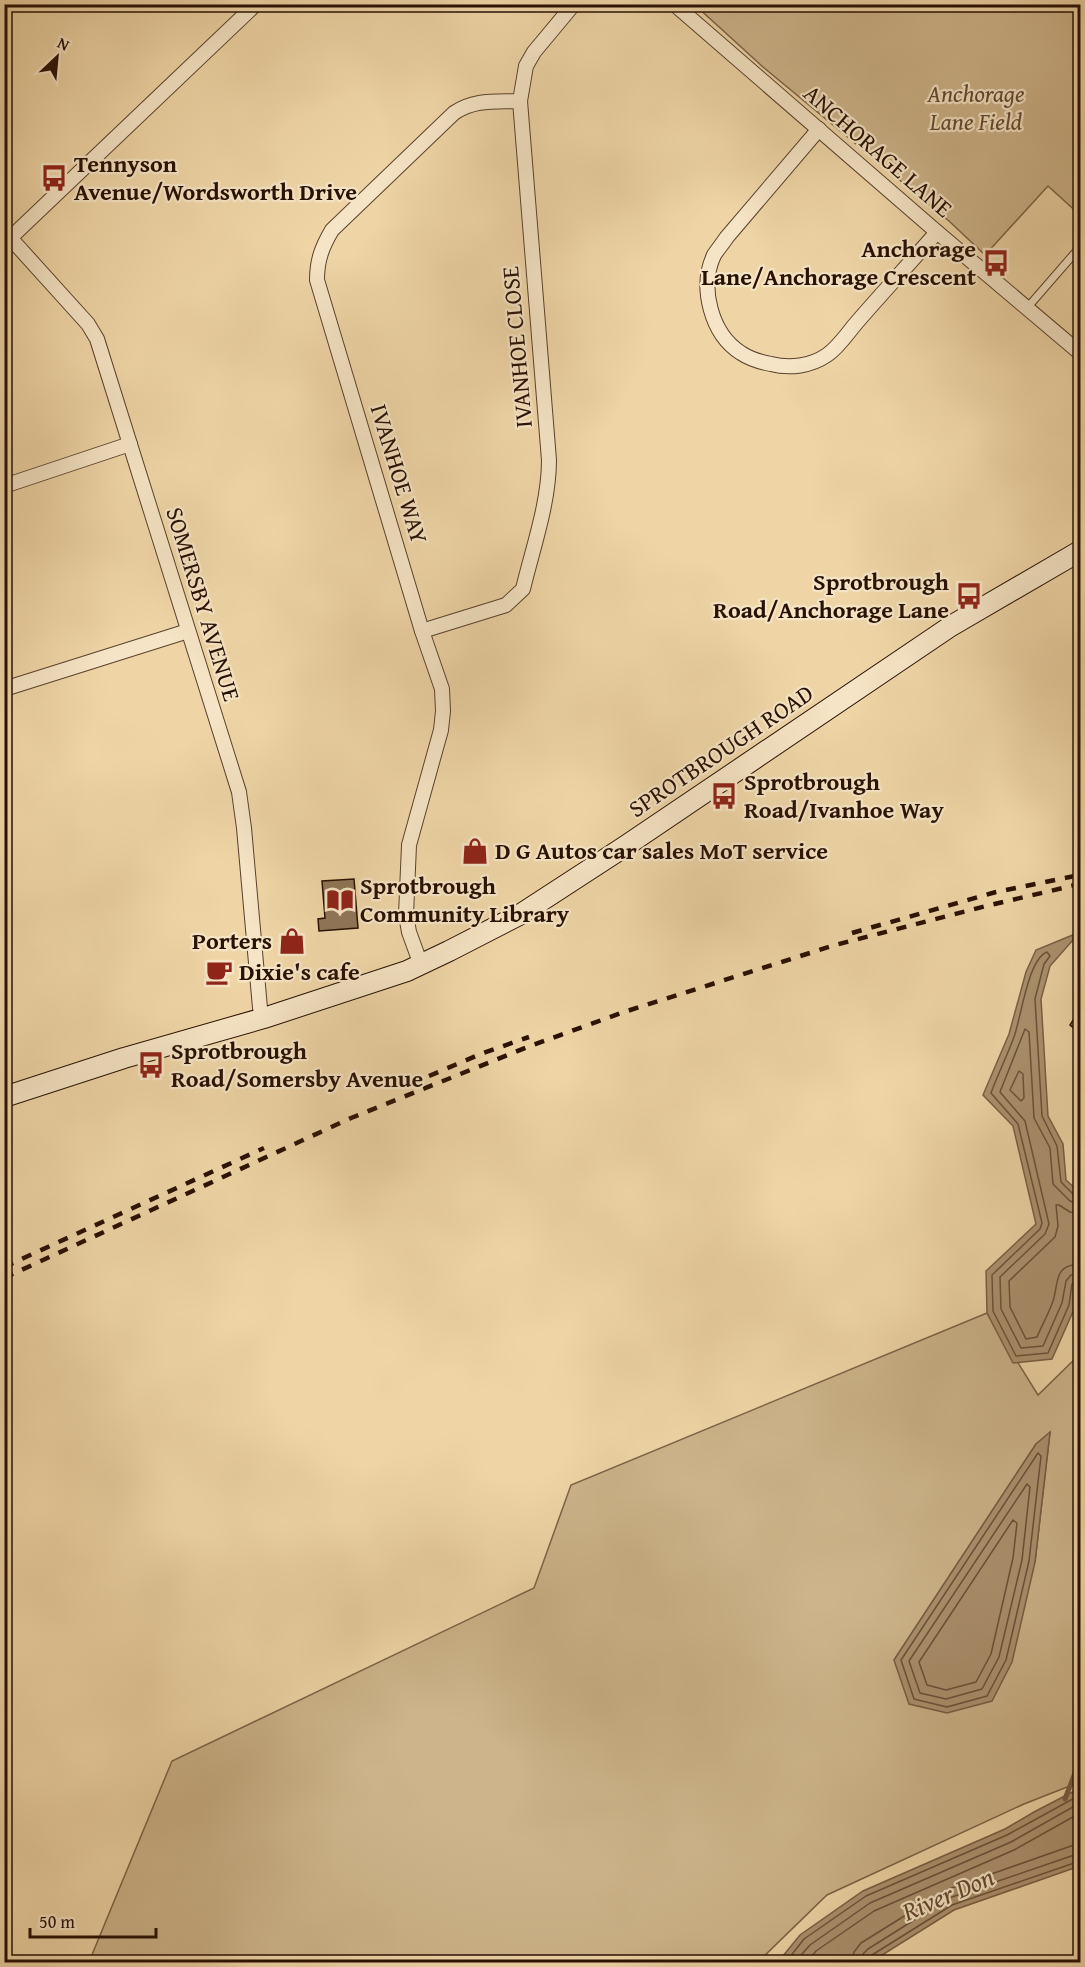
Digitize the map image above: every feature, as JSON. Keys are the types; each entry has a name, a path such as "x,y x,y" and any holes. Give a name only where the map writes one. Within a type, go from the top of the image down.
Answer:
{"street":[{"path":"6,237 255,4"},
{"name":"IVANHOE CLOSE","path":"422,631 506,605 523,589 546,497 549,460 520,101 521,83 526,66 534,52 574,4"},
{"name":"ANCHORAGE LANE","path":"674,4 1080,353"},
{"name":"IVANHOE WAY","path":"421,965 412,943 406,915 409,845 441,729 442,689 422,631 317,280 317,262 332,230 454,113 476,102 520,101"},
{"path":"819,129 714,256 709,273 708,290 711,309 716,324 726,340 740,353 757,361 777,366 795,367 828,354 937,232"},
{"name":"SOMERSBY AVENUE","path":"6,237 87,324 96,339 239,792 260,1008 264,1018"},
{"path":"4,486 130,444"},
{"name":"SPROTBROUGH ROAD","path":"4,1097 124,1058 264,1018 421,965 521,914 951,626 1080,551"},
{"path":"4,689 188,631"}],"lane":[{"path":"1027,308 1080,247"}],"green space":[{"name":"Anchorage Lane Field","path":"695,5 1080,5 1080,215 1048,186 985,255 949,221 763,67"},
{"path":"987,1313 1038,1395 1080,1354 1080,1782 1024,1804 827,1895 758,1962 89,1962 172,1761 534,1588 571,1485","holes":["1050,1433 1035,1562 894,1660 1036,1444"]}],"water":[{"path":"1080,932 1050,966 1041,999 1048,1116 1063,1144 1066,1180 1080,1193 1080,1266 1075,1307 1052,1359 1013,1363 987,1313 986,1271 1036,1224 1013,1126 983,1095 1009,1034 1026,972 1036,950"},
{"path":"1050,1432 1035,1562 1012,1662 992,1701 947,1713 909,1704 894,1660 1036,1444"},
{"name":"River Don","path":"1080,1788 1080,1866 954,1910 871,1962 778,1962 800,1935 863,1891 1005,1829"}],"building":[{"name":"Sprotbrough Community Library","path":"354,879 358,928 319,931 318,919 325,918 322,881"},
{"path":"1080,1009 1080,1033 1070,1025"}],"waterway":[{"path":"1065,1799 1080,1760"}],"railway":[{"path":"852,933 996,892 1080,875"},
{"path":"4,1278 351,1118 530,1046 624,1012 835,945 1080,884"},
{"path":"429,1076 483,1053 529,1037"},
{"path":"4,1267 264,1148"}],"place":[{"name":"Tennyson Avenue/Wordsworth Drive","path":"54,178"},
{"name":"Anchorage Lane/Anchorage Crescent","path":"996,263"},
{"name":"Sprotbrough Road/Anchorage Lane","path":"969,596"},
{"name":"Sprotbrough Road/Ivanhoe Way","path":"724,796"},
{"name":"D G Autos car sales MoT service","path":"475,851"},
{"name":"Sprotbrough Community Library","path":"340,900"},
{"name":"Porters","path":"292,941"},
{"name":"Dixie's cafe","path":"219,972"},
{"name":"Sprotbrough Road/Somersby Avenue","path":"151,1065"}]}
